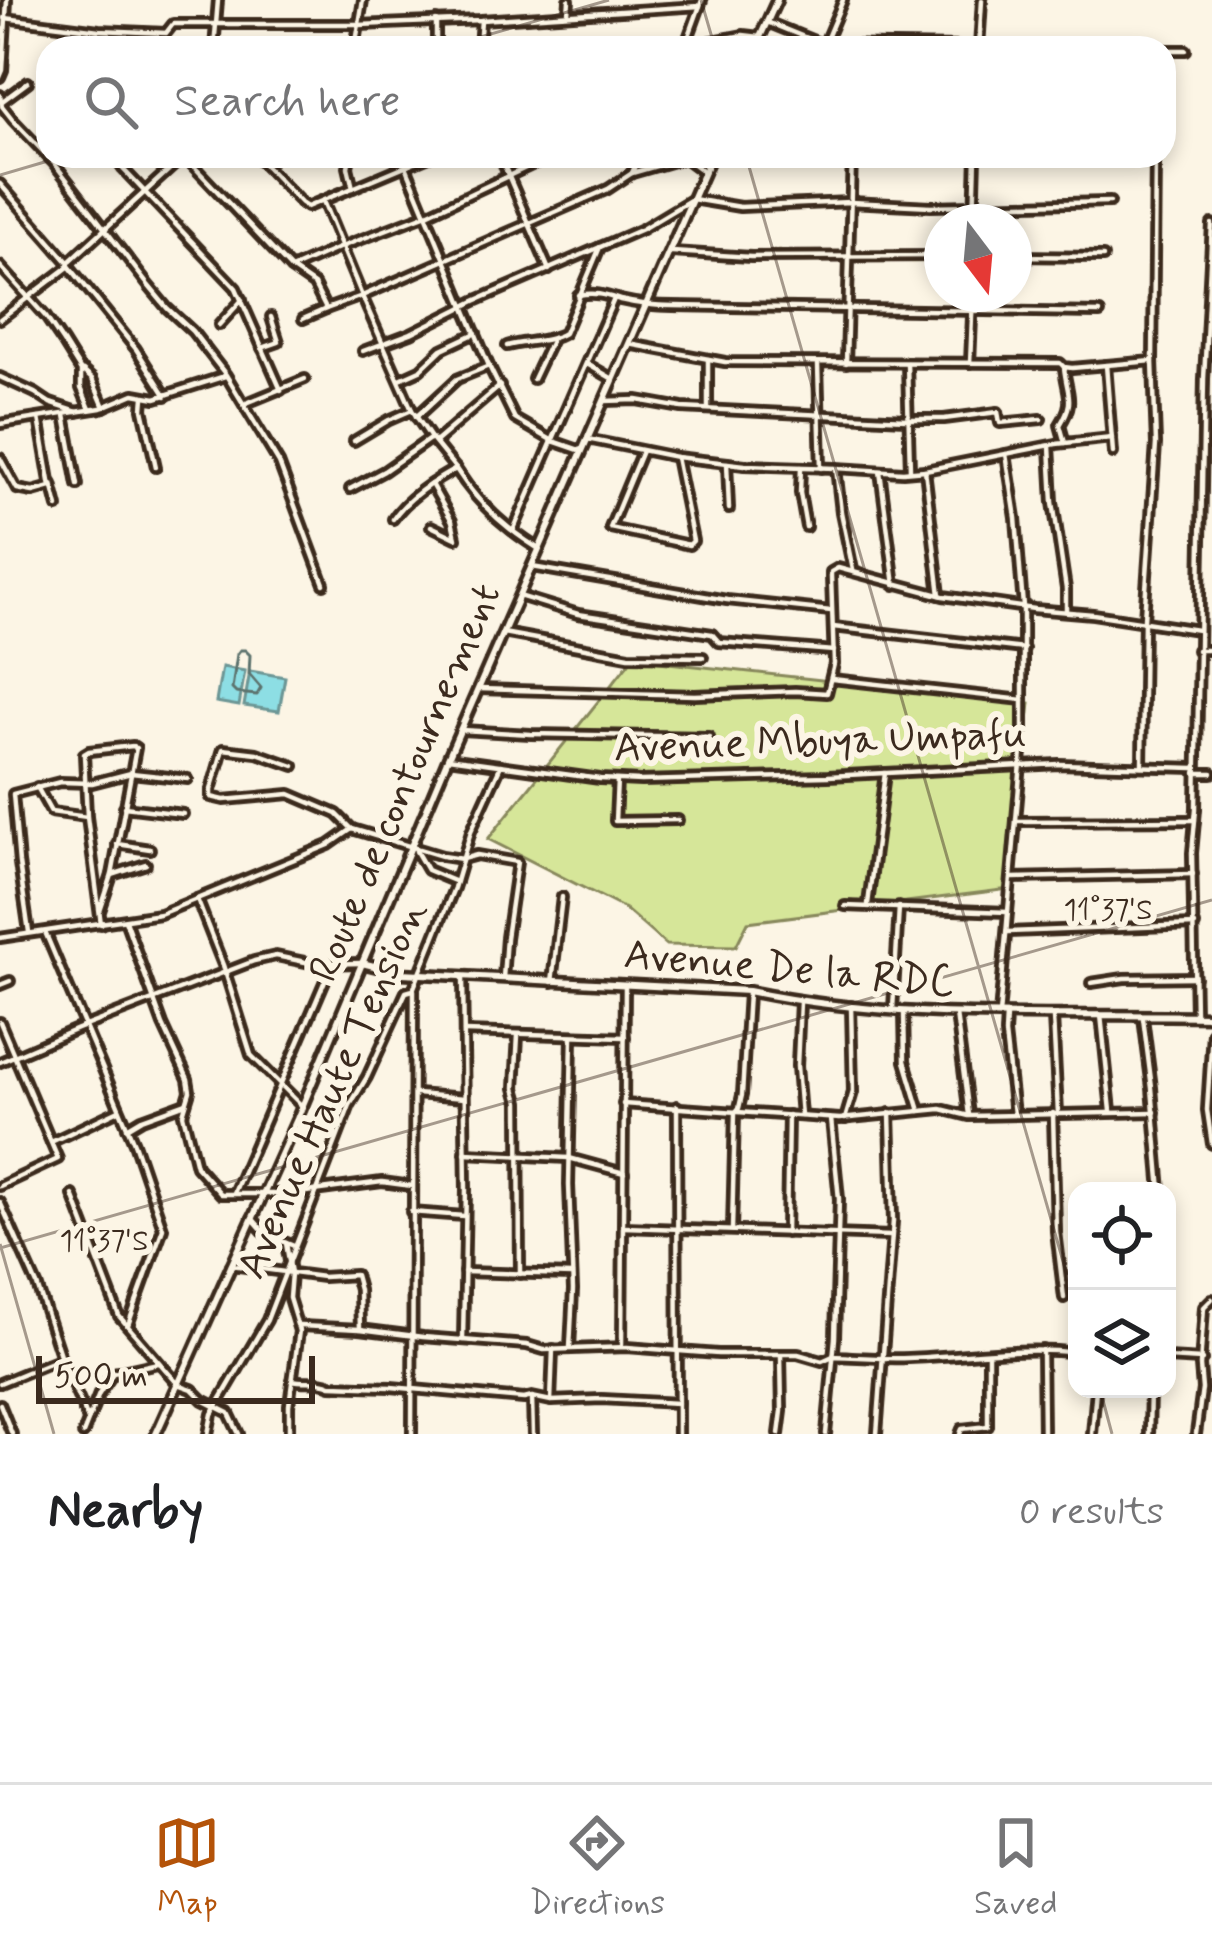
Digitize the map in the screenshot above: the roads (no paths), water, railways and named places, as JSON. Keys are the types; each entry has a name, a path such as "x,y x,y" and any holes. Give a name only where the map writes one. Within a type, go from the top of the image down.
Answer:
{"street":[{"path":"0,77 7,0"},
{"path":"215,36 218,0"},
{"path":"357,36 362,0"},
{"path":"568,13 569,0"},
{"path":"760,36 777,0"},
{"path":"827,36 842,0"},
{"path":"980,36 982,0"},
{"path":"5,18 166,33 173,24 481,20 701,3 689,36"},
{"path":"480,36 481,20"},
{"path":"436,21 436,36"},
{"path":"767,22 800,36"},
{"path":"1176,50 1186,50"},
{"path":"28,82 0,99 36,145"},
{"path":"58,168 161,302 192,331 226,375 280,463 324,584"},
{"path":"124,168 225,274 242,300 281,390"},
{"path":"0,319 69,264 172,168"},
{"path":"195,168 291,269 317,287 326,309"},
{"path":"268,168 310,206 401,168"},
{"path":"348,168 353,188"},
{"path":"407,168 489,366 517,421 582,452"},
{"path":"505,168 549,270"},
{"path":"291,269 525,168"},
{"path":"632,173 634,168"},
{"path":"303,319 649,168"},
{"path":"698,168 704,172"},
{"name":"Route de contournement","path":"156,1434 406,859 414,850 448,758 706,168"},
{"path":"846,363 851,168"},
{"path":"974,204 975,168"},
{"path":"1142,766 1144,621 1156,445 1155,168"},
{"path":"0,184 136,349 166,396"},
{"path":"363,351 642,230 692,199 740,207 850,202 924,206"},
{"path":"323,201 414,413 469,489 539,549"},
{"path":"1019,204 1110,202"},
{"path":"1196,1016 1197,650 1212,224"},
{"path":"507,346 564,333 601,247"},
{"path":"669,252 743,257 924,256"},
{"path":"1032,256 1102,257"},
{"path":"0,266 92,379 104,407"},
{"path":"585,282 596,292"},
{"path":"578,295 602,292 646,305 924,309"},
{"path":"513,531 614,299"},
{"path":"219,325 242,300"},
{"path":"1032,311 1100,313"},
{"path":"970,363 973,312"},
{"path":"262,348 279,342 271,317"},
{"path":"399,380 420,370 442,349 476,333"},
{"path":"533,379 552,339"},
{"path":"629,344 708,359 1060,363 1070,401 1069,415 1060,424 1065,443"},
{"path":"708,359 708,409"},
{"path":"1064,367 1153,361"},
{"path":"818,363 820,467"},
{"path":"907,363 910,470"},
{"path":"586,364 614,380"},
{"path":"1106,364 1113,453"},
{"path":"354,441 389,420 414,413 458,379 489,366"},
{"path":"81,371 81,388 91,410"},
{"path":"0,424 91,410 134,394 153,399 226,375"},
{"path":"0,376 49,403 77,412"},
{"path":"244,404 305,380"},
{"path":"350,489 433,440 500,386"},
{"path":"144,397 156,467"},
{"path":"604,401 944,419 998,412 1000,423 1042,419"},
{"path":"64,416 78,485"},
{"path":"39,418 58,507"},
{"path":"587,439 676,458 880,471 925,470 1112,438"},
{"path":"1050,446 1066,610"},
{"path":"642,451 610,528 689,545 693,541 676,458"},
{"path":"1006,454 1019,544 1024,650 1002,1015 1014,1114"},
{"path":"0,458 17,489 33,492 52,484"},
{"path":"727,463 729,509"},
{"path":"801,467 806,526"},
{"path":"836,468 854,572"},
{"path":"393,518 417,493 456,469"},
{"path":"925,470 940,595"},
{"path":"880,471 895,584"},
{"path":"431,484 456,536 431,526"},
{"path":"1203,497 1212,497"},
{"path":"532,567 727,600 832,611"},
{"path":"478,689 826,693 834,651 831,572 838,568 940,595 1198,630"},
{"path":"519,596 578,614 714,634 719,642 834,651"},
{"path":"833,627 1024,650"},
{"path":"503,633 629,656 703,657"},
{"path":"1197,650 1212,650"},
{"path":"832,679 1023,700"},
{"path":"461,730 709,736"},
{"path":"100,911 112,874 134,746 85,754 87,817 101,924"},
{"path":"294,766 257,753 223,749 211,796 224,800 290,794 337,814 352,829 414,850 518,864 503,980"},
{"name":"Avenue Mbuya Umpafu","path":"448,758 617,780 1059,764 1212,773"},
{"name":"Avenue Haute Tension","path":"208,1434 211,1419 266,1323 350,1105 368,1077 406,992 413,990 471,831 501,765"},
{"path":"29,934 12,796 60,782 86,783 131,772 188,779"},
{"path":"868,906 885,773"},
{"path":"617,780 615,821 678,820"},
{"path":"37,787 51,812 87,817"},
{"path":"124,806 183,814"},
{"path":"1016,821 1195,820"},
{"path":"0,938 160,914 329,845 352,829"},
{"path":"117,844 150,849"},
{"path":"414,850 427,870 456,882"},
{"path":"406,859 421,863"},
{"path":"112,874 146,864"},
{"path":"1011,878 1193,874"},
{"path":"552,982 562,897"},
{"path":"197,899 251,1055 302,1106"},
{"path":"845,906 1008,912"},
{"path":"893,1011 899,907"},
{"path":"125,920 188,1079 190,1090 183,1111 199,1170 221,1194 290,1194 382,1182 412,1186"},
{"path":"1008,932 1195,925"},
{"path":"45,932 128,1128 164,1230 128,1325"},
{"path":"0,1062 224,970 276,956 315,964 362,963"},
{"name":"Avenue De la RDC","path":"362,963 402,973 748,991 904,1012 1212,1016"},
{"path":"234,1193 332,964"},
{"path":"463,976 463,1340"},
{"path":"1091,983 1195,977"},
{"path":"0,985 10,981"},
{"path":"622,1347 625,985"},
{"path":"412,1434 413,990"},
{"path":"732,1230 734,1113 742,1095 748,991"},
{"path":"800,1001 797,1066 802,1116"},
{"path":"845,1119 853,1092 851,1006"},
{"path":"904,1012 907,1076 920,1111"},
{"path":"956,1014 969,1116"},
{"path":"1142,1014 1160,1182"},
{"path":"1101,1015 1111,1113"},
{"path":"1053,1016 1056,1231 1064,1298"},
{"path":"0,1022 58,1160 0,1186"},
{"path":"464,1032 625,1037"},
{"path":"1212,1032 1207,1110 1212,1144"},
{"path":"518,1035 520,1274"},
{"path":"570,1349 572,1036"},
{"path":"413,1094 464,1098"},
{"path":"128,1128 186,1103"},
{"path":"623,1104 831,1119 947,1110 969,1116 1154,1112"},
{"path":"676,1106 678,1434"},
{"path":"51,1142 119,1110"},
{"path":"877,1434 892,1236 890,1113"},
{"path":"786,1233 788,1115"},
{"path":"826,1434 839,1199 831,1119"},
{"path":"465,1153 569,1158 624,1173"},
{"path":"73,1196 116,1310 178,1384 234,1419 239,1434"},
{"path":"0,1202 38,1286 61,1358 88,1420"},
{"path":"411,1212 464,1216"},
{"path":"252,1218 267,1235 294,1246"},
{"path":"624,1227 892,1236"},
{"path":"286,1243 288,1260"},
{"path":"231,1265 326,1277 356,1276 360,1329"},
{"path":"288,1272 289,1298 298,1326 289,1434"},
{"path":"464,1272 572,1275"},
{"path":"1196,1434 1204,1307 1212,1299"},
{"path":"298,1326 553,1349 798,1354 822,1361 833,1356 884,1358 1042,1349 1068,1353"},
{"path":"551,1401 553,1349"},
{"path":"1042,1349 1043,1434"},
{"path":"960,1434 962,1429 988,1426 988,1353"},
{"path":"779,1434 781,1355"},
{"path":"0,1383 61,1358"},
{"path":"1176,1359 1202,1360"},
{"path":"82,1434 113,1373 160,1363"},
{"path":"292,1380 551,1401 677,1403"},
{"path":"532,1397 533,1434"},
{"path":"1092,1434 1095,1398"},
{"path":"1149,1434 1150,1398"},
{"path":"0,1404 12,1434"}],"water":[{"path":"222,667 245,671 239,706 216,702"},
{"path":"250,671 285,677 279,711 244,706"}]}
